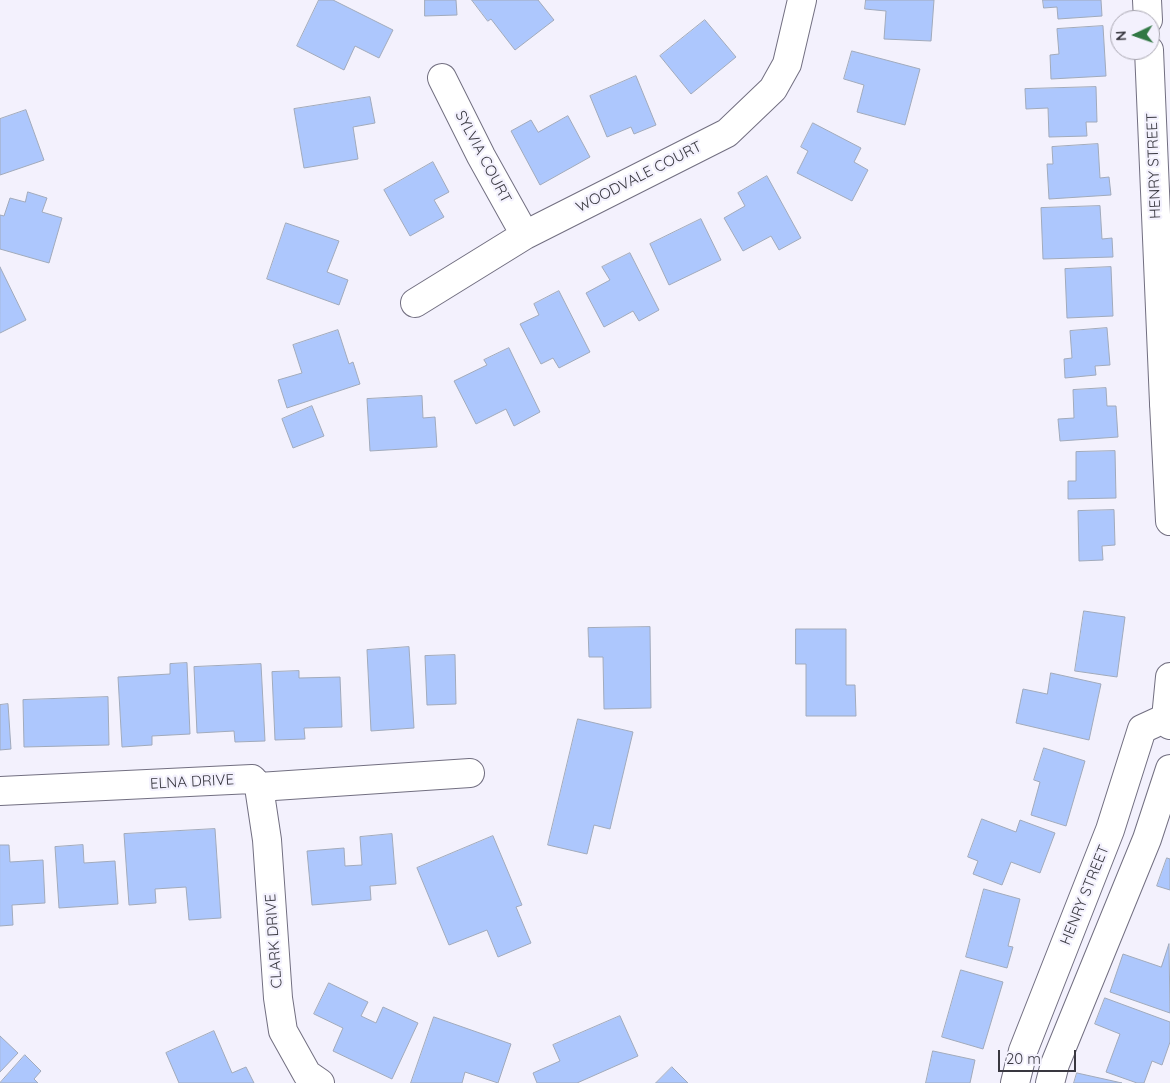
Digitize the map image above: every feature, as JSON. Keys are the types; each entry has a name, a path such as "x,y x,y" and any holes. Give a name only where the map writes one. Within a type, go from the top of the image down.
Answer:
{"street":[{"name":"WOODVALE COURT","path":"415,303 525,235 727,132 773,89 787,64 802,0"},
{"name":"HENRY STREET","path":"1150,60 1167,403 1170,521"},
{"name":"SYLVIA COURT","path":"442,78 481,156 525,235"},
{"name":"HENRY STREET","path":"1015,1083 1023,1051 1110,830 1142,729 1169,721 1170,677"},
{"path":"1050,1083 1055,1064 1147,839 1170,769"},
{"name":"ELNA DRIVE","path":"0,791 252,779 259,786 470,773"},
{"name":"CLARK DRIVE","path":"259,786 267,840 278,998 283,1031 307,1074 320,1083"}],"building":[{"path":"319,0 333,0 393,30 379,58 355,46 344,70 297,46"},
{"path":"425,0 456,0 457,15 425,16"},
{"path":"472,0 538,0 554,20 515,50 491,19 488,21"},
{"path":"866,0 934,0 931,41 884,39 886,11 865,9"},
{"path":"1043,0 1101,0 1102,16 1058,19 1057,7 1044,8"},
{"path":"705,20 736,57 691,94 660,56"},
{"path":"1103,26 1106,76 1051,79 1050,55 1059,54 1057,29"},
{"path":"852,51 920,69 905,125 857,112 864,85 844,79"},
{"path":"636,76 656,125 634,134 631,127 607,137 590,96"},
{"path":"1096,87 1097,122 1086,122 1087,136 1049,137 1048,108 1026,109 1025,89"},
{"path":"370,97 375,123 353,127 358,159 304,168 294,109"},
{"path":"26,110 44,160 0,175 0,119"},
{"path":"568,116 590,157 540,185 511,131 531,120 538,132"},
{"path":"813,123 861,148 854,162 868,170 852,201 797,173 808,151 801,147"},
{"path":"1098,144 1100,178 1109,177 1111,195 1049,199 1047,164 1053,164 1052,147"},
{"path":"433,162 449,192 434,200 444,217 410,236 384,190"},
{"path":"767,176 801,238 779,250 771,236 743,251 724,218 745,206 738,193"},
{"path":"28,192 47,198 42,212 62,218 49,263 0,249 0,215 4,216 10,198 25,202"},
{"path":"1100,206 1102,239 1112,238 1113,257 1043,259 1041,208"},
{"path":"701,219 721,260 669,285 650,244"},
{"path":"286,223 339,241 327,272 348,280 339,305 267,279"},
{"path":"630,253 659,310 639,321 633,311 604,327 586,293 610,280 602,267"},
{"path":"0,267 26,320 0,333"},
{"path":"1111,267 1113,316 1067,318 1065,269"},
{"path":"559,291 590,352 559,368 553,358 541,364 520,324 539,315 534,304"},
{"path":"1107,328 1110,365 1095,366 1096,375 1065,378 1064,359 1072,358 1070,331"},
{"path":"338,330 349,364 353,362 360,384 287,408 278,380 302,373 293,345"},
{"path":"509,348 540,412 514,426 506,409 476,424 454,381 487,365 484,360"},
{"path":"1106,388 1107,406 1116,406 1118,437 1060,441 1058,419 1074,418 1073,390"},
{"path":"422,396 423,418 435,417 437,447 370,451 367,399"},
{"path":"312,406 324,436 293,448 282,419"},
{"path":"1115,451 1116,498 1068,499 1068,481 1076,481 1076,452"},
{"path":"1114,510 1115,545 1102,546 1103,560 1079,561 1078,511"},
{"path":"1084,611 1125,617 1117,677 1075,671"},
{"path":"650,627 651,708 604,709 603,657 589,657 588,628"},
{"path":"796,629 846,629 846,685 855,685 856,716 806,716 806,664 796,664"},
{"path":"409,647 414,728 371,731 367,650"},
{"path":"455,655 456,704 427,705 425,656"},
{"path":"187,663 190,734 152,736 152,745 122,747 118,677 170,674 170,664"},
{"path":"261,664 265,741 235,742 234,731 197,733 194,667"},
{"path":"299,671 299,678 340,677 342,727 304,728 305,739 275,740 272,672"},
{"path":"1051,673 1101,684 1089,740 1016,723 1023,689 1047,694"},
{"path":"108,697 109,745 24,747 23,700"},
{"path":"8,704 11,749 0,750 0,705"},
{"path":"578,719 633,732 610,829 594,825 587,854 548,845"},
{"path":"1044,748 1085,761 1066,826 1031,815 1040,782 1034,780"},
{"path":"982,819 1016,832 1020,820 1055,833 1040,873 1011,862 1002,885 973,874 978,861 968,857"},
{"path":"215,829 221,918 189,920 186,887 155,889 156,903 129,905 124,834"},
{"path":"392,834 396,884 370,886 371,900 312,905 307,851 344,848 345,866 362,865 360,837"},
{"path":"493,836 522,905 516,907 531,943 498,957 487,930 449,945 417,868"},
{"path":"0,845 9,845 10,862 43,860 45,903 12,905 13,925 0,926"},
{"path":"83,845 84,863 115,861 118,904 59,908 55,847"},
{"path":"1167,858 1170,859 1170,890 1157,886"},
{"path":"984,889 1020,899 1008,946 1013,947 1007,968 966,957"},
{"path":"1169,944 1170,1013 1110,992 1123,954 1161,967"},
{"path":"961,970 1003,982 983,1049 942,1037"},
{"path":"329,983 368,1002 361,1016 376,1023 383,1007 418,1023 392,1079 333,1051 343,1028 314,1014"},
{"path":"1105,998 1170,1022 1170,1042 1162,1065 1152,1061 1144,1083 1137,1083 1106,1072 1120,1034 1095,1024"},
{"path":"620,1016 638,1056 577,1083 537,1083 533,1073 560,1061 553,1045"},
{"path":"434,1017 511,1044 498,1083 465,1072 462,1083 411,1083"},
{"path":"214,1031 232,1073 246,1067 254,1083 179,1083 166,1053"},
{"path":"0,1036 18,1053 0,1072"},
{"path":"933,1051 975,1060 970,1083 926,1083"},
{"path":"25,1055 41,1071 34,1079 38,1083 0,1083"},
{"path":"672,1067 688,1083 656,1083"},
{"path":"1077,1073 1122,1083 1074,1083"}]}
